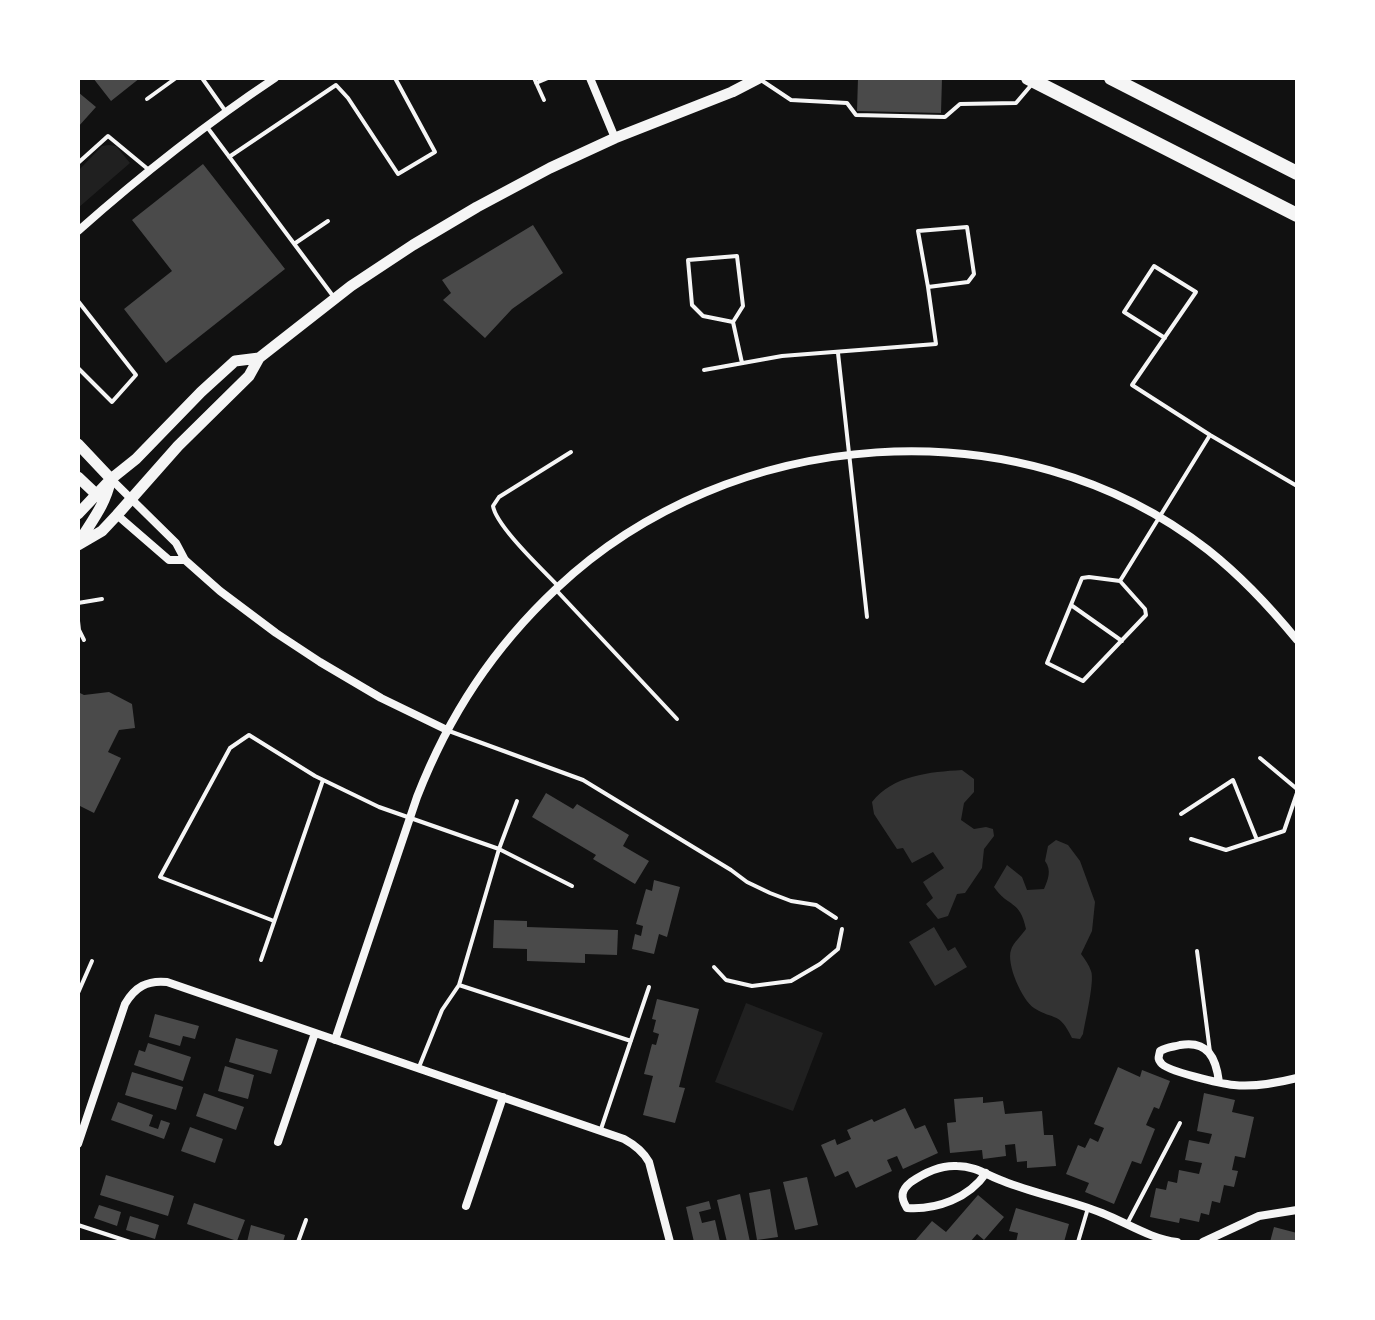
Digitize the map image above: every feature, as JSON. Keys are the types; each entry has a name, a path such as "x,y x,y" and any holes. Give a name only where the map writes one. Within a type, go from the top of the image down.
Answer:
{"main road":[{"path":"1111,78 1297,173"},
{"path":"1032,80 1297,215"}],"street":[{"path":"78,231 149,170 275,78"},
{"path":"590,78 615,138"},
{"path":"78,545 102,531 178,446 249,376 259,358 335,298 413,245 550,168 759,78"},
{"path":"78,514 235,361 259,358"},
{"path":"78,444 176,543 185,560 220,591 320,662 381,698 447,730"},
{"path":"335,1040 426,774 475,683 520,625 557,588 616,541 695,497 764,471 848,455 945,452 1016,462 1091,484 1159,518 1207,549 1245,582 1297,640"},
{"path":"78,477 96,494"},
{"path":"111,479 117,515 169,560 185,560"},
{"path":"78,545 105,502 111,479"},
{"path":"78,1144 125,1004 136,989 147,982 167,982 634,1145 649,1162 670,1242"},
{"path":"278,1142 315,1033"},
{"path":"1219,1082 1217,1064 1210,1052 1201,1046 1188,1044 1160,1051 1159,1057 1165,1067 1219,1082 1234,1085 1275,1084 1297,1078"},
{"path":"466,1206 503,1097"},
{"path":"986,1173 970,1191 944,1205 918,1209 907,1208 903,1203 904,1188 931,1171 954,1165 978,1169 986,1173 1002,1181 1088,1208 1165,1241 1177,1242"},
{"path":"1203,1242 1221,1239 1259,1216 1297,1210"}],"lane":[{"path":"147,99 176,78"},
{"path":"202,78 226,112"},
{"path":"229,157 336,85 348,98 398,174 435,152 395,78"},
{"path":"544,100 535,81 548,78"},
{"path":"759,78 791,100 847,103 856,115 945,117 960,104 1016,103 1032,80"},
{"path":"206,126 335,298"},
{"path":"78,163 108,136 149,170"},
{"path":"294,244 328,221"},
{"path":"704,370 782,356 936,344 918,231 967,227 974,274 968,282 928,287"},
{"path":"733,322 703,316 692,305 688,260 737,256 743,306 733,322 742,363"},
{"path":"1165,338 1124,312 1154,266 1196,292 1165,338 1132,385 1297,486"},
{"path":"78,301 136,375 112,402 78,368"},
{"path":"838,353 867,617"},
{"path":"1120,581 1210,435"},
{"path":"571,452 499,497 493,506 494,512 557,588 677,719"},
{"path":"1082,578 1120,581 1145,609 1146,615 1083,681 1047,663 1082,578"},
{"path":"78,603 102,599"},
{"path":"1071,605 1122,641"},
{"path":"78,621 84,640"},
{"path":"447,730 583,780 747,882 791,901 816,905 836,918"},
{"path":"274,921 160,877 230,748 249,735 323,780 379,807 499,849 572,886"},
{"path":"1191,839 1226,850 1284,831 1297,791 1260,758"},
{"path":"261,960 323,780"},
{"path":"1181,814 1233,780 1257,840"},
{"path":"418,1068 442,1010 459,985 499,849 517,801"},
{"path":"714,967 726,980 752,986 791,981 838,949 842,929"},
{"path":"1197,951 1210,1052"},
{"path":"78,993 92,961"},
{"path":"459,985 631,1041"},
{"path":"600,1131 649,987"},
{"path":"1127,1224 1180,1123"},
{"path":"1078,1242 1088,1208"},
{"path":"298,1242 306,1220"},
{"path":"78,1225 130,1242"}],"shaded area":[{"path":"102,146 116,146 130,163 78,208 78,171"},
{"path":"962,770 974,779 974,792 964,803 961,820 974,829 993,829 994,836 984,849 982,868 965,893 957,894 948,916 938,919 926,904 933,898 923,882 944,868 933,852 912,863 903,848 897,849 874,814 872,802 890,786 901,781 925,774"},
{"path":"1056,840 1068,845 1080,861 1095,902 1092,931 1081,954 1092,976 1080,1039 1072,1038 1060,1020 1029,1004 1020,990 1010,956 1026,929 1017,908 994,887 1007,865 1022,877 1027,890 1044,889 1049,875 1045,861 1048,846"},
{"path":"934,927 948,951 955,947 967,967 935,986 909,942"},
{"path":"746,1003 823,1033 793,1111 715,1082"}],"building":[{"path":"93,78 140,78 111,101"},
{"path":"858,78 942,78 941,113 857,111"},
{"path":"78,92 96,107 78,127"},
{"path":"203,164 285,269 166,363 124,309 172,271 132,220"},
{"path":"533,225 563,273 512,309 485,338 443,300 451,293 442,280"},
{"path":"78,692 84,695 109,692 132,704 135,728 119,730 108,752 121,758 94,813 78,805"},
{"path":"546,793 573,809 577,804 629,835 623,846 649,861 635,884 593,859 596,855 532,817"},
{"path":"654,880 680,887 667,937 659,934 654,954 632,949 635,934 641,936 643,926 636,924 646,889 652,891"},
{"path":"494,920 527,921 527,927 618,930 617,955 585,954 585,963 527,961 527,949 493,948"},
{"path":"657,999 699,1009 679,1087 685,1088 675,1123 643,1115 653,1076 644,1074 652,1044 656,1045 659,1034 653,1032 656,1020 652,1019"},
{"path":"155,1014 199,1026 195,1039 183,1036 180,1046 149,1037"},
{"path":"236,1038 278,1050 271,1074 229,1062"},
{"path":"148,1043 191,1057 183,1081 134,1065 139,1050 145,1052"},
{"path":"225,1066 254,1075 248,1099 218,1091"},
{"path":"1118,1067 1140,1077 1142,1070 1170,1081 1159,1109 1154,1107 1146,1125 1155,1129 1141,1164 1132,1161 1114,1204 1085,1192 1089,1183 1066,1174 1078,1145 1085,1148 1090,1138 1098,1142 1104,1128 1094,1124"},
{"path":"132,1072 183,1087 176,1110 125,1095"},
{"path":"204,1093 244,1107 236,1130 196,1116"},
{"path":"1204,1093 1235,1100 1232,1112 1254,1117 1245,1158 1235,1156 1232,1170 1238,1171 1234,1187 1224,1185 1220,1203 1212,1201 1209,1215 1201,1213 1199,1222 1180,1218 1179,1223 1150,1217 1156,1188 1166,1190 1168,1181 1177,1183 1179,1170 1199,1174 1202,1163 1185,1160 1189,1140 1209,1144 1212,1134 1197,1131"},
{"path":"983,1097 983,1103 1003,1101 1005,1114 1042,1111 1044,1135 1053,1135 1056,1166 1027,1168 1027,1161 1017,1162 1015,1144 1005,1145 1006,1156 983,1159 982,1150 950,1153 947,1123 956,1122 954,1099"},
{"path":"118,1102 153,1115 149,1126 158,1129 161,1120 170,1123 164,1139 111,1120"},
{"path":"905,1108 915,1129 925,1125 938,1153 903,1169 897,1156 887,1160 892,1171 856,1188 848,1171 835,1177 821,1145 835,1139 837,1145 851,1139 847,1130"},
{"path":"190,1127 223,1139 215,1163 181,1151"},
{"path":"106,1175 174,1196 168,1216 100,1195"},
{"path":"807,1177 818,1225 795,1230 783,1182"},
{"path":"770,1189 778,1237 757,1240 749,1193"},
{"path":"740,1194 750,1242 727,1242 717,1200"},
{"path":"978,1195 1004,1217 984,1240 977,1234 970,1242 914,1242 932,1221 946,1232"},
{"path":"709,1201 711,1209 699,1212 702,1223 715,1220 720,1242 694,1242 686,1207"},
{"path":"194,1203 245,1220 237,1241 187,1224"},
{"path":"99,1205 121,1212 117,1226 94,1218"},
{"path":"1016,1208 1069,1224 1064,1242 1016,1242 1018,1233 1009,1231"},
{"path":"130,1216 159,1225 155,1239 126,1230"},
{"path":"251,1225 285,1235 283,1242 247,1242"},
{"path":"1274,1227 1297,1233 1297,1242 1270,1242"}]}
